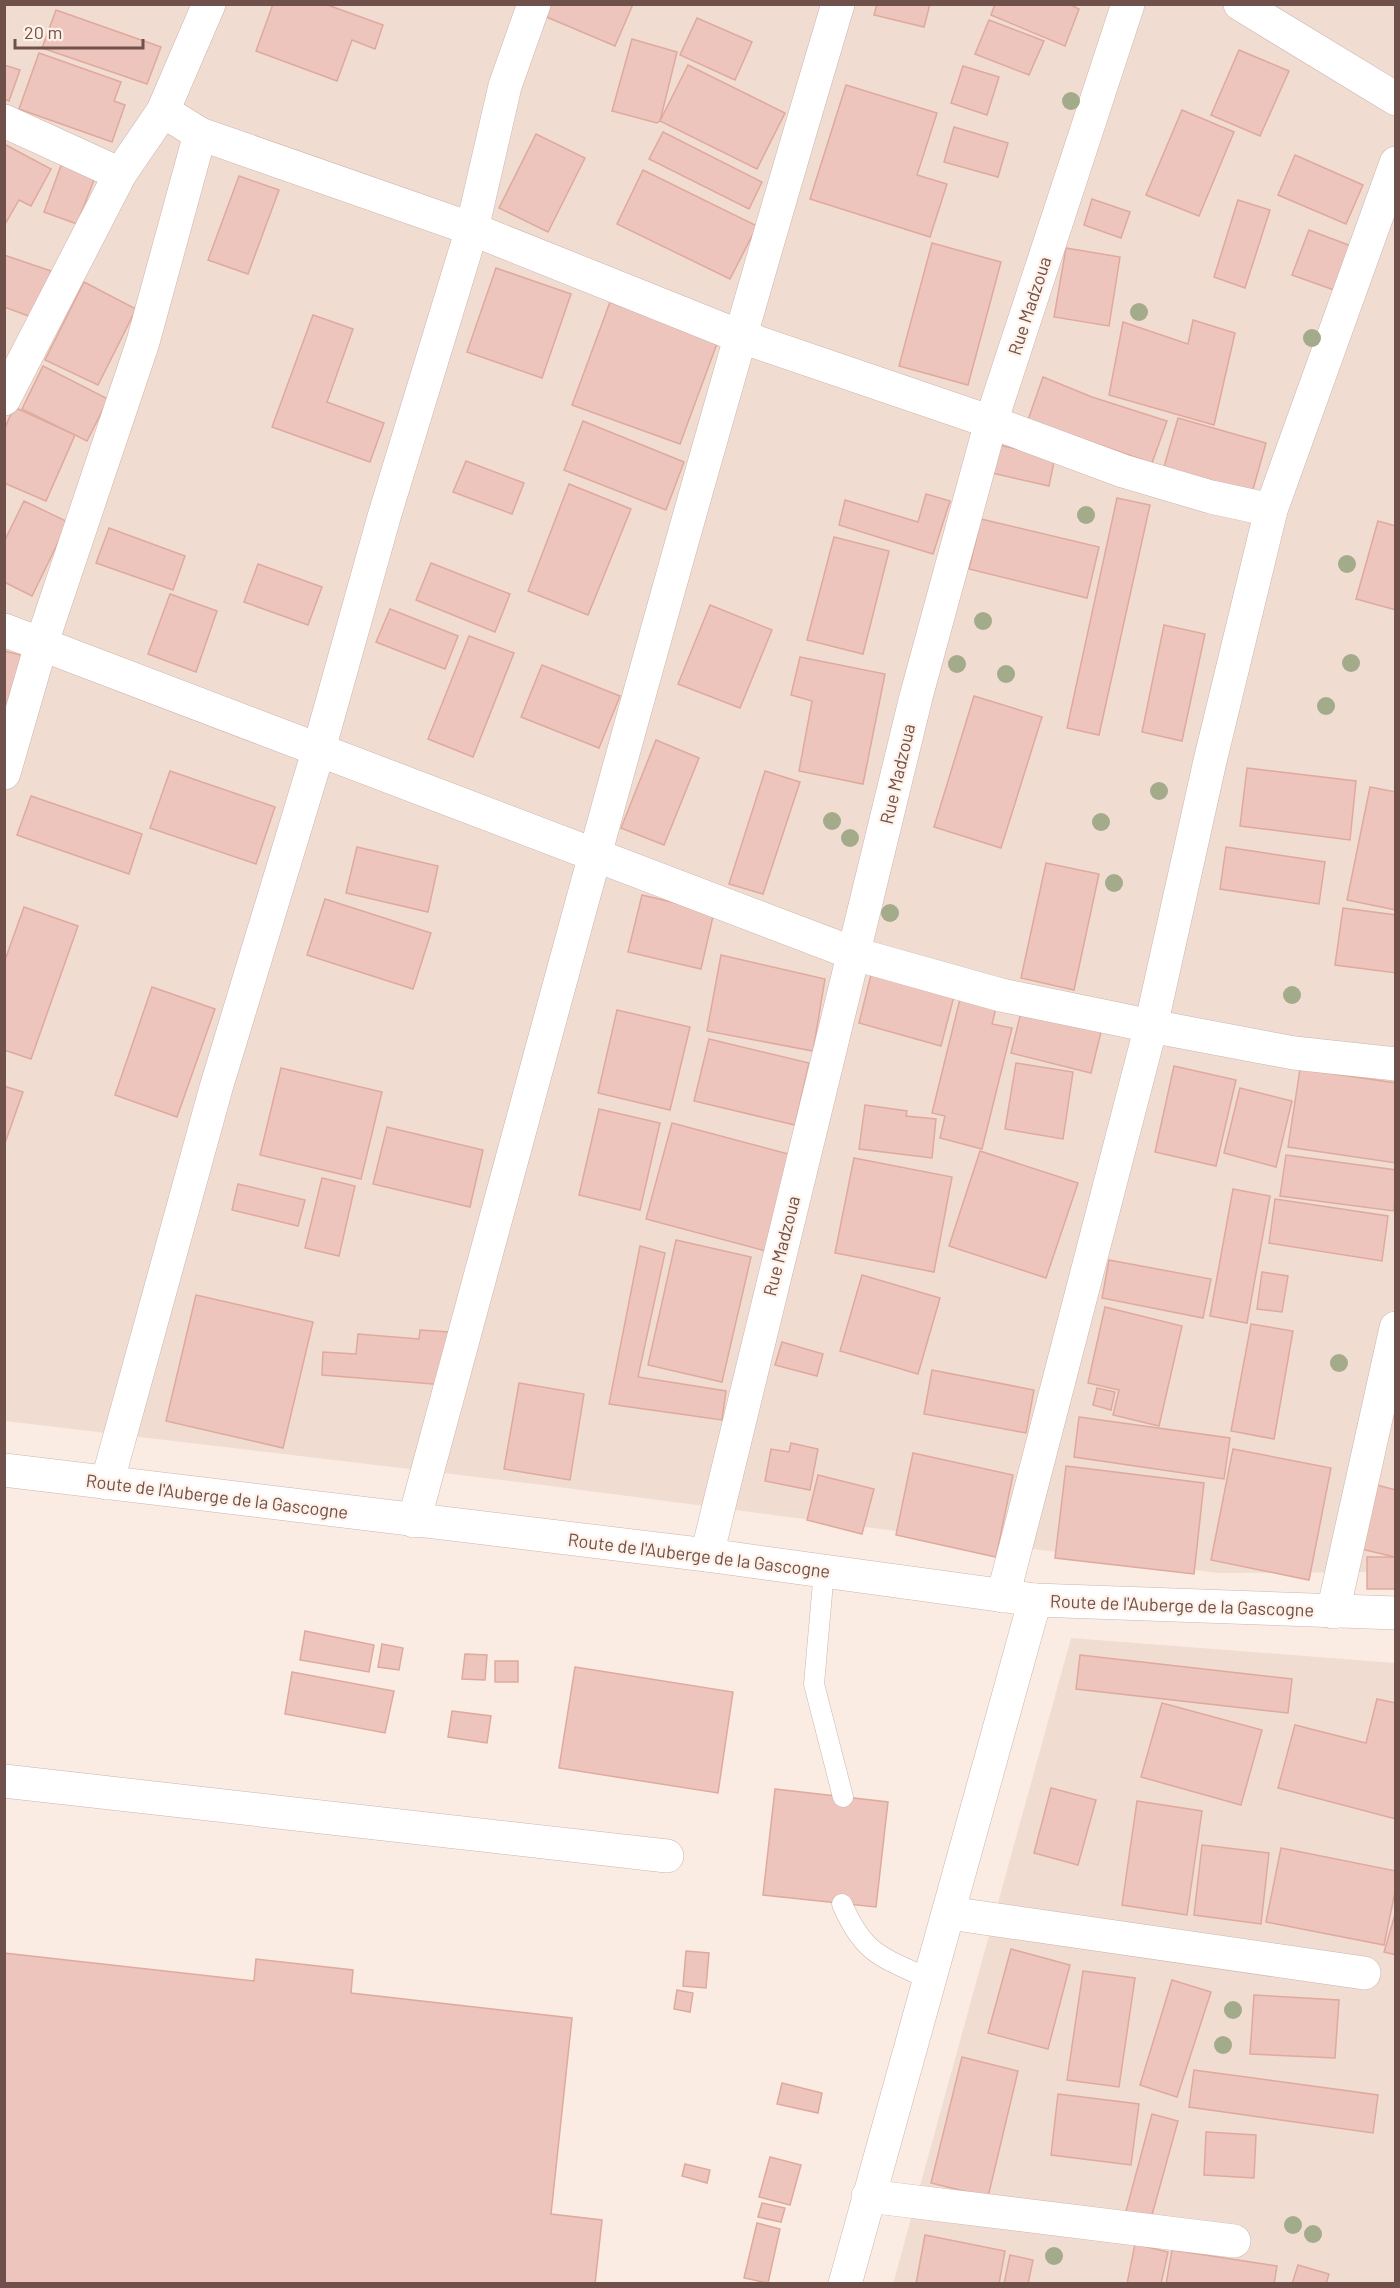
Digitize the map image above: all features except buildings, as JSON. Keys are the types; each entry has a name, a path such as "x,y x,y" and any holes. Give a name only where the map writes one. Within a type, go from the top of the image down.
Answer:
{"street":[{"path":"4,399 120,174 163,111 209,4"},
{"path":"107,1483 216,1088 319,748 384,517 472,229 505,86 534,4"},
{"path":"414,1521 594,855 739,336 838,4"},
{"name":"Rue Madzoua","path":"707,1555 916,697 991,422 1128,4"},
{"path":"1240,4 1395,99"},
{"path":"163,111 200,134 472,229 739,336 991,422 1123,471 1211,497 1271,510"},
{"path":"4,121 120,174"},
{"path":"4,773 40,645 143,342 200,134"},
{"path":"1003,1596 1151,1026 1210,761 1271,510 1395,163"},
{"path":"4,630 319,748 855,954 1002,995 1151,1026 1294,1053 1395,1064"},
{"path":"1333,1612 1395,1328"},
{"name":"Route de l'Auberge de la Gascogne","path":"4,1470 707,1555 1035,1600 1395,1613"},
{"path":"845,2283 1035,1600"},
{"path":"4,1781 667,1856"},
{"path":"949,1913 1364,1973"},
{"path":"868,2196 1234,2241"}],"lane":[{"path":"824,1571 814,1684 843,1797"},
{"path":"842,1904 854,1932 878,1955 929,1979"}],"shaded area":[{"path":"5,5 1395,5 1395,1572 1218,1573 543,1485 5,1421"},
{"path":"1071,1638 1395,1663 1395,2283 893,2284"}]}
